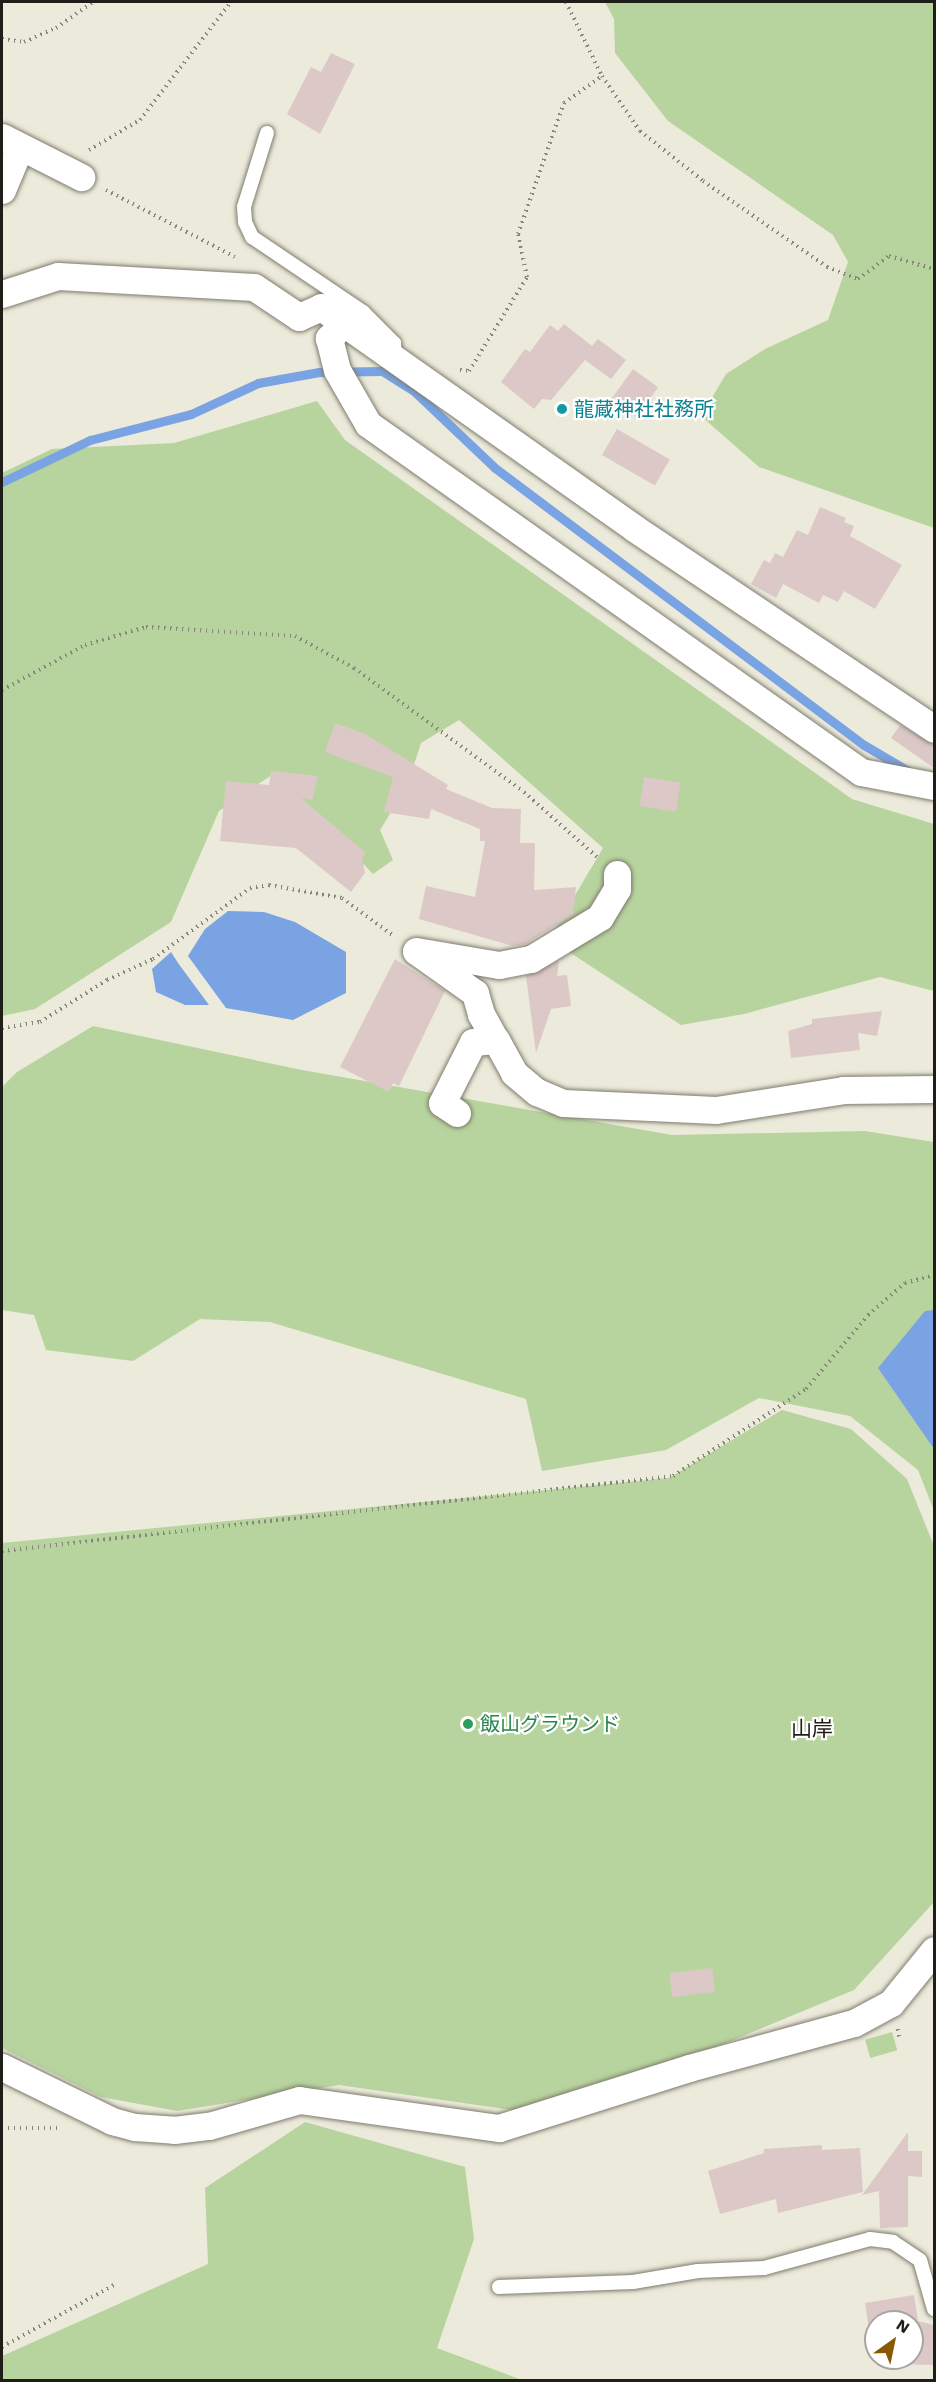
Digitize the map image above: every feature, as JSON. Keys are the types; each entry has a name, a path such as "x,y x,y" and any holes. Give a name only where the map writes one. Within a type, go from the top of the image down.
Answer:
{"street":[{"path":"2,190 11,142 70,172"},
{"path":"2,294 58,276 254,287 299,317 321,308 345,322 634,528 934,729"},
{"path":"345,322 329,338 337,370 368,424 861,772 934,786"},
{"path":"416,951 499,965 531,959 600,917 617,889 617,874"},
{"path":"416,951 475,993 481,1014 514,1073 537,1092 562,1103 716,1110 843,1090 934,1089"},
{"path":"457,1113 442,1103 473,1042 497,1043"},
{"path":"2,2067 112,2121 135,2127 174,2130 209,2126 299,2100 499,2128 690,2068 854,2023 891,2003 934,1950"}],"lane":[{"path":"267,133 244,207 244,222 252,237 363,312 394,343 395,359"},
{"path":"499,2287 633,2282 698,2271 764,2268 870,2239 893,2242 920,2260 934,2309"}],"path":[{"path":"2,39 24,42 56,28 93,2"},
{"path":"231,2 140,120 70,172 240,260"},
{"path":"566,2 602,76 640,131 703,181 827,267 858,279 889,256 934,268"},
{"path":"425,381 443,369 469,371 527,277 518,234 564,103 602,76"},
{"path":"2,690 85,645 146,627 295,636 354,668 524,792 617,874"},
{"path":"2,1028 40,1022 107,980 153,959 250,888 269,885 342,898 416,951"},
{"path":"2,1551 673,1476 806,1389 868,1315 905,1283 934,1275"},
{"path":"2,2347 114,2285"}],"green space":[{"path":"605,2 934,2 934,528 759,467 701,416 726,374 765,349 828,320 848,262 833,235 668,121 615,53 614,19"},
{"path":"317,401 345,440 852,799 934,824 934,991 880,977 744,1014 681,1025 549,939 603,848 459,720 421,743 407,786 380,830 393,860 373,874 276,772 219,811 171,922 35,1009 2,1016 2,473 52,449 174,443"},
{"path":"93,1026 302,1070 672,1135 865,1131 934,1142 934,1511 918,1470 850,1416 759,1398 666,1450 542,1471 526,1399 270,1322 200,1319 133,1361 46,1350 34,1315 2,1310 2,1087 17,1072"},
{"name":"飯山グラウンド","path":"782,1410 851,1429 907,1479 934,1546 934,1902 854,1990 726,2043 525,2112 339,2085 177,2111 101,2097 2,2048 2,1543 669,1478"},
{"path":"892,2032 897,2050 870,2058 865,2040"},
{"path":"305,2122 465,2167 474,2239 437,2348 522,2380 2,2380 2,2356 208,2264 205,2188"}],"water":[{"path":"228,911 264,912 295,922 346,952 346,993 293,1020 226,1008 188,956 205,929"},
{"path":"171,952 209,1005 185,1005 156,992 152,969"},
{"path":"934,1310 934,1449 878,1368 925,1311"}],"building":[{"path":"331,53 355,64 320,134 287,114 311,67 321,72"},
{"path":"564,324 592,346 598,339 626,360 611,379 585,360 551,400 542,399 534,409 501,382 525,349 530,352 550,325 558,331"},
{"path":"633,369 658,387 636,417 611,399"},
{"path":"617,429 670,460 655,485 602,455"},
{"path":"820,507 846,518 844,522 854,526 850,536 902,565 875,609 844,591 838,602 823,595 819,603 783,584 776,598 751,584 764,560 770,563 775,553 783,557 797,530 808,535"},
{"path":"335,723 365,734 448,785 446,789 492,808 521,809 520,843 535,843 534,890 576,887 573,915 525,944 513,946 419,919 426,886 475,897 485,841 480,841 480,829 431,809 429,819 384,812 393,777 325,752"},
{"path":"900,725 934,744 934,768 891,738"},
{"path":"271,771 318,776 312,800 301,798 366,853 362,858 365,873 351,892 296,848 220,841 226,781 269,785"},
{"path":"644,777 681,783 676,811 639,806"},
{"path":"395,959 445,991 399,1086 393,1083 389,1092 340,1067"},
{"path":"559,961 557,976 567,975 571,1006 551,1009 536,1053 526,976"},
{"path":"882,1011 877,1036 858,1033 860,1050 791,1058 788,1031 812,1024 812,1019"},
{"path":"712,1968 715,1992 672,1997 669,1973"},
{"path":"908,2132 908,2151 922,2151 922,2177 908,2176 908,2227 880,2228 879,2191 862,2195"},
{"path":"822,2145 822,2150 860,2148 863,2192 778,2213 776,2199 720,2214 708,2171 764,2153 764,2149"},
{"path":"914,2295 916,2310 866,2310 865,2303"},
{"path":"924,2322 934,2325 934,2365 924,2365"}],"waterway":[{"path":"2,482 90,440 191,414 258,383 319,372 382,371 415,392 495,468 864,745 910,772"}],"place":[{"name":"龍蔵神社社務所","path":"562,409"},
{"name":"飯山グラウンド","path":"468,1724"}],"district":[{"name":"山岸","path":"812,1729"}]}
